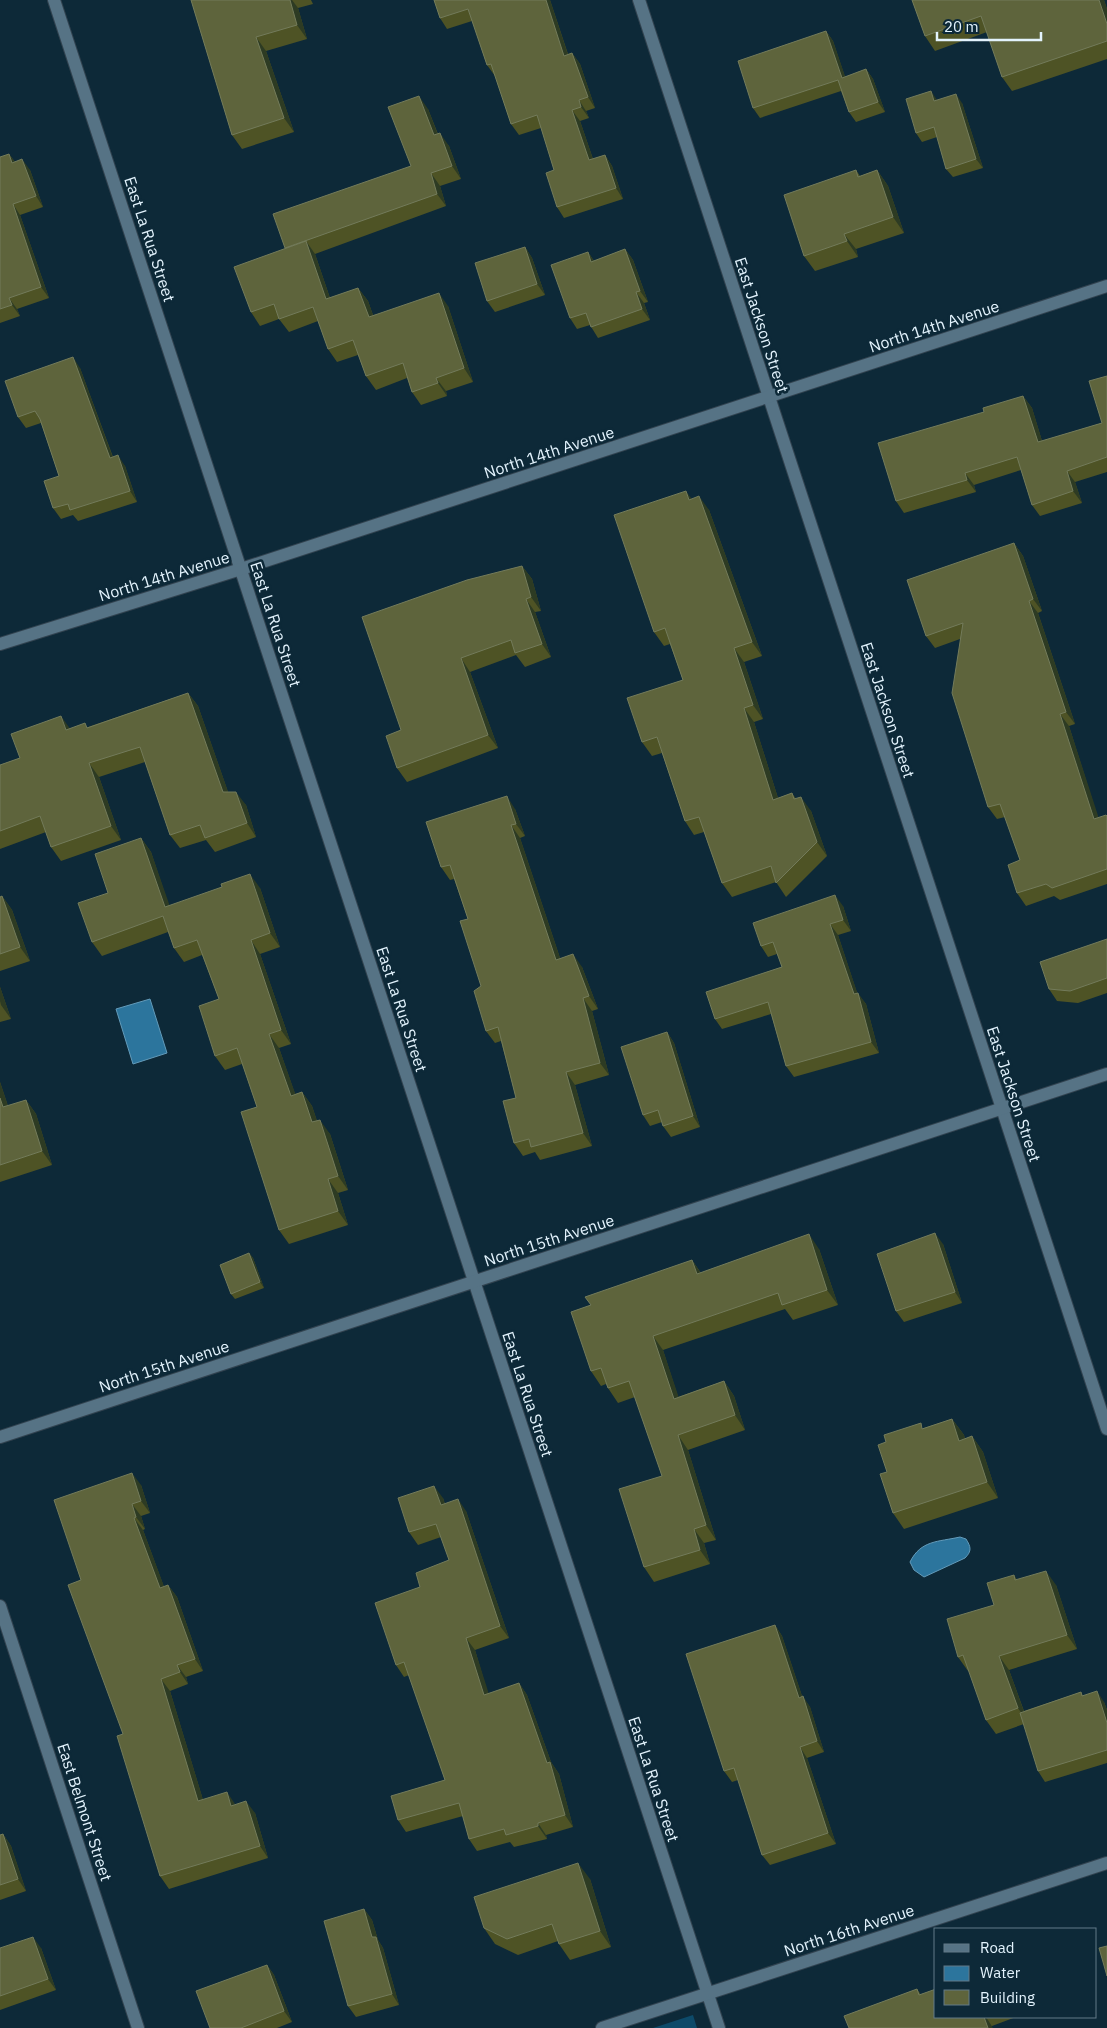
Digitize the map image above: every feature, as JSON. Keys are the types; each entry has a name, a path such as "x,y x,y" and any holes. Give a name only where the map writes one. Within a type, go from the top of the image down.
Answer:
{"street":[{"name":"East La Rua Street","path":"54,0 719,2028"},
{"name":"East Jackson Street","path":"639,0 1107,1429"},
{"name":"North 14th Avenue","path":"0,644 241,570 1107,286"},
{"name":"North 15th Avenue","path":"0,1437 1107,1074"},
{"name":"East Belmont Street","path":"0,1606 138,2028"},
{"name":"North 16th Avenue","path":"602,2028 1107,1863"}],"shaded area":[{"path":"693,2015 697,2028 653,2028"}],"water":[{"path":"150,999 167,1053 133,1064 116,1009"},
{"path":"960,1537 966,1539 970,1547 970,1551 965,1558 924,1577 914,1570 910,1562 919,1550 937,1541"}],"building":[{"path":"191,0 290,0 297,25 256,37 284,118 232,135"},
{"path":"434,0 546,0 564,56 572,53 588,97 579,100 581,107 572,110 589,160 605,155 616,188 557,207 546,173 554,170 537,115 511,124 491,64 487,65 468,9 440,18"},
{"path":"912,0 1099,0 1107,24 1107,41 1002,77 981,16 925,36"},
{"path":"826,31 842,78 866,69 878,102 849,112 838,80 753,108 738,61"},
{"path":"931,91 934,101 956,94 976,159 946,169 934,127 916,133 906,99"},
{"path":"419,96 434,135 440,133 452,166 431,173 437,194 285,248 273,214 411,166 388,107"},
{"path":"9,154 12,163 22,159 36,196 13,204 41,287 9,298 12,305 0,309 0,157"},
{"path":"856,170 858,177 877,170 893,217 844,234 847,241 804,256 784,195"},
{"path":"306,241 326,299 358,288 369,317 439,293 464,368 436,378 438,383 412,392 403,363 366,376 353,340 328,349 313,307 279,319 274,304 251,312 234,267"},
{"path":"525,247 537,284 487,301 475,263"},
{"path":"625,249 640,291 636,292 642,309 591,327 586,313 570,318 551,265 588,252 591,262"},
{"path":"73,357 110,458 118,455 130,491 70,510 68,504 53,508 44,481 59,476 40,419 35,411 18,417 5,381"},
{"path":"1107,376 1107,457 1067,471 1073,491 1032,505 1017,457 965,473 967,480 896,501 878,443 984,412 983,408 1023,396 1038,442 1102,423 1089,381"},
{"path":"686,491 689,500 699,496 752,642 734,648 753,705 744,708 773,800 792,793 794,799 801,797 817,842 776,883 771,866 722,883 699,817 685,821 657,737 642,742 627,698 683,680 665,628 654,632 614,515"},
{"path":"1014,543 1033,599 1029,601 1066,712 1060,714 1094,819 1107,816 1107,869 1052,888 1046,884 1017,893 1008,865 1020,860 1000,804 988,807 952,693 963,623 926,636 907,580"},
{"path":"522,566 531,597 526,599 542,644 515,653 511,640 461,658 488,735 397,768 386,736 401,730 362,617 467,580"},
{"path":"188,693 223,792 236,792 247,823 205,838 200,825 170,835 140,747 89,763 111,826 51,847 40,816 0,831 0,765 20,758 11,734 61,716 66,730 85,723 87,728"},
{"path":"507,796 516,824 511,825 556,960 573,954 589,996 583,998 600,1063 566,1072 583,1133 531,1147 529,1139 514,1143 503,1101 516,1098 498,1027 486,1031 474,991 481,986 460,921 468,919 450,865 441,867 426,822"},
{"path":"141,838 165,907 222,887 221,884 250,874 270,933 251,940 281,1030 269,1034 291,1096 302,1092 312,1122 320,1120 338,1176 328,1179 338,1211 279,1230 241,1112 257,1107 237,1048 215,1056 199,1006 219,999 197,940 174,948 163,916 92,942 78,903 108,893 95,854"},
{"path":"835,895 843,920 830,924 854,994 858,993 871,1042 786,1066 768,1002 715,1019 706,992 782,967 773,942 761,946 753,923"},
{"path":"2,896 20,947 0,954 0,897"},
{"path":"1107,939 1107,978 1070,991 1049,989 1040,962"},
{"path":"667,1032 693,1116 663,1126 658,1110 643,1115 621,1047"},
{"path":"0,1098 3,1107 26,1100 42,1151 0,1165"},
{"path":"935,1233 955,1292 896,1311 877,1254"},
{"path":"809,1234 827,1290 782,1305 778,1293 653,1336 674,1399 724,1381 735,1415 678,1435 706,1525 694,1529 700,1550 644,1567 619,1489 662,1476 629,1381 608,1388 601,1368 591,1371 571,1312 591,1305 585,1297 692,1260 697,1274"},
{"path":"249,1253 260,1282 231,1294 220,1265"},
{"path":"952,1419 959,1441 972,1436 987,1482 893,1513 880,1474 887,1472 878,1445 886,1442 884,1435 921,1423 922,1429"},
{"path":"132,1473 141,1501 132,1504 136,1517 134,1518 160,1588 168,1585 195,1659 177,1665 180,1672 161,1679 198,1801 227,1792 231,1806 246,1801 260,1846 160,1876 117,1736 123,1734 68,1585 81,1580 54,1500"},
{"path":"434,1486 441,1505 458,1499 500,1626 466,1638 484,1695 519,1683 547,1763 550,1762 565,1815 538,1823 538,1826 506,1835 504,1829 469,1839 459,1803 398,1820 391,1796 445,1780 404,1662 396,1665 375,1603 420,1587 416,1573 449,1560 436,1524 409,1532 398,1498"},
{"path":"1046,1571 1067,1635 999,1656 1018,1708 986,1720 963,1655 958,1657 947,1619 994,1605 987,1583 1014,1575 1015,1580"},
{"path":"775,1625 799,1698 803,1696 817,1741 800,1747 828,1833 762,1855 734,1768 724,1771 686,1654"},
{"path":"1097,1691 1107,1723 1107,1750 1038,1771 1020,1713 1081,1692 1082,1696"},
{"path":"3,1834 18,1879 0,1885 0,1835"},
{"path":"578,1863 600,1931 559,1944 552,1924 507,1939 484,1928 474,1897"},
{"path":"364,1909 372,1937 376,1937 392,1994 348,2006 324,1921"},
{"path":"33,1937 48,1979 0,1996 0,1948"},
{"path":"1107,1946 1107,1976 1099,1948"},
{"path":"267,1965 284,2011 241,2028 210,2028 196,1991"},
{"path":"917,1989 919,1995 934,1990 934,2018 984,2018 988,2028 849,2028 844,2016"}]}
